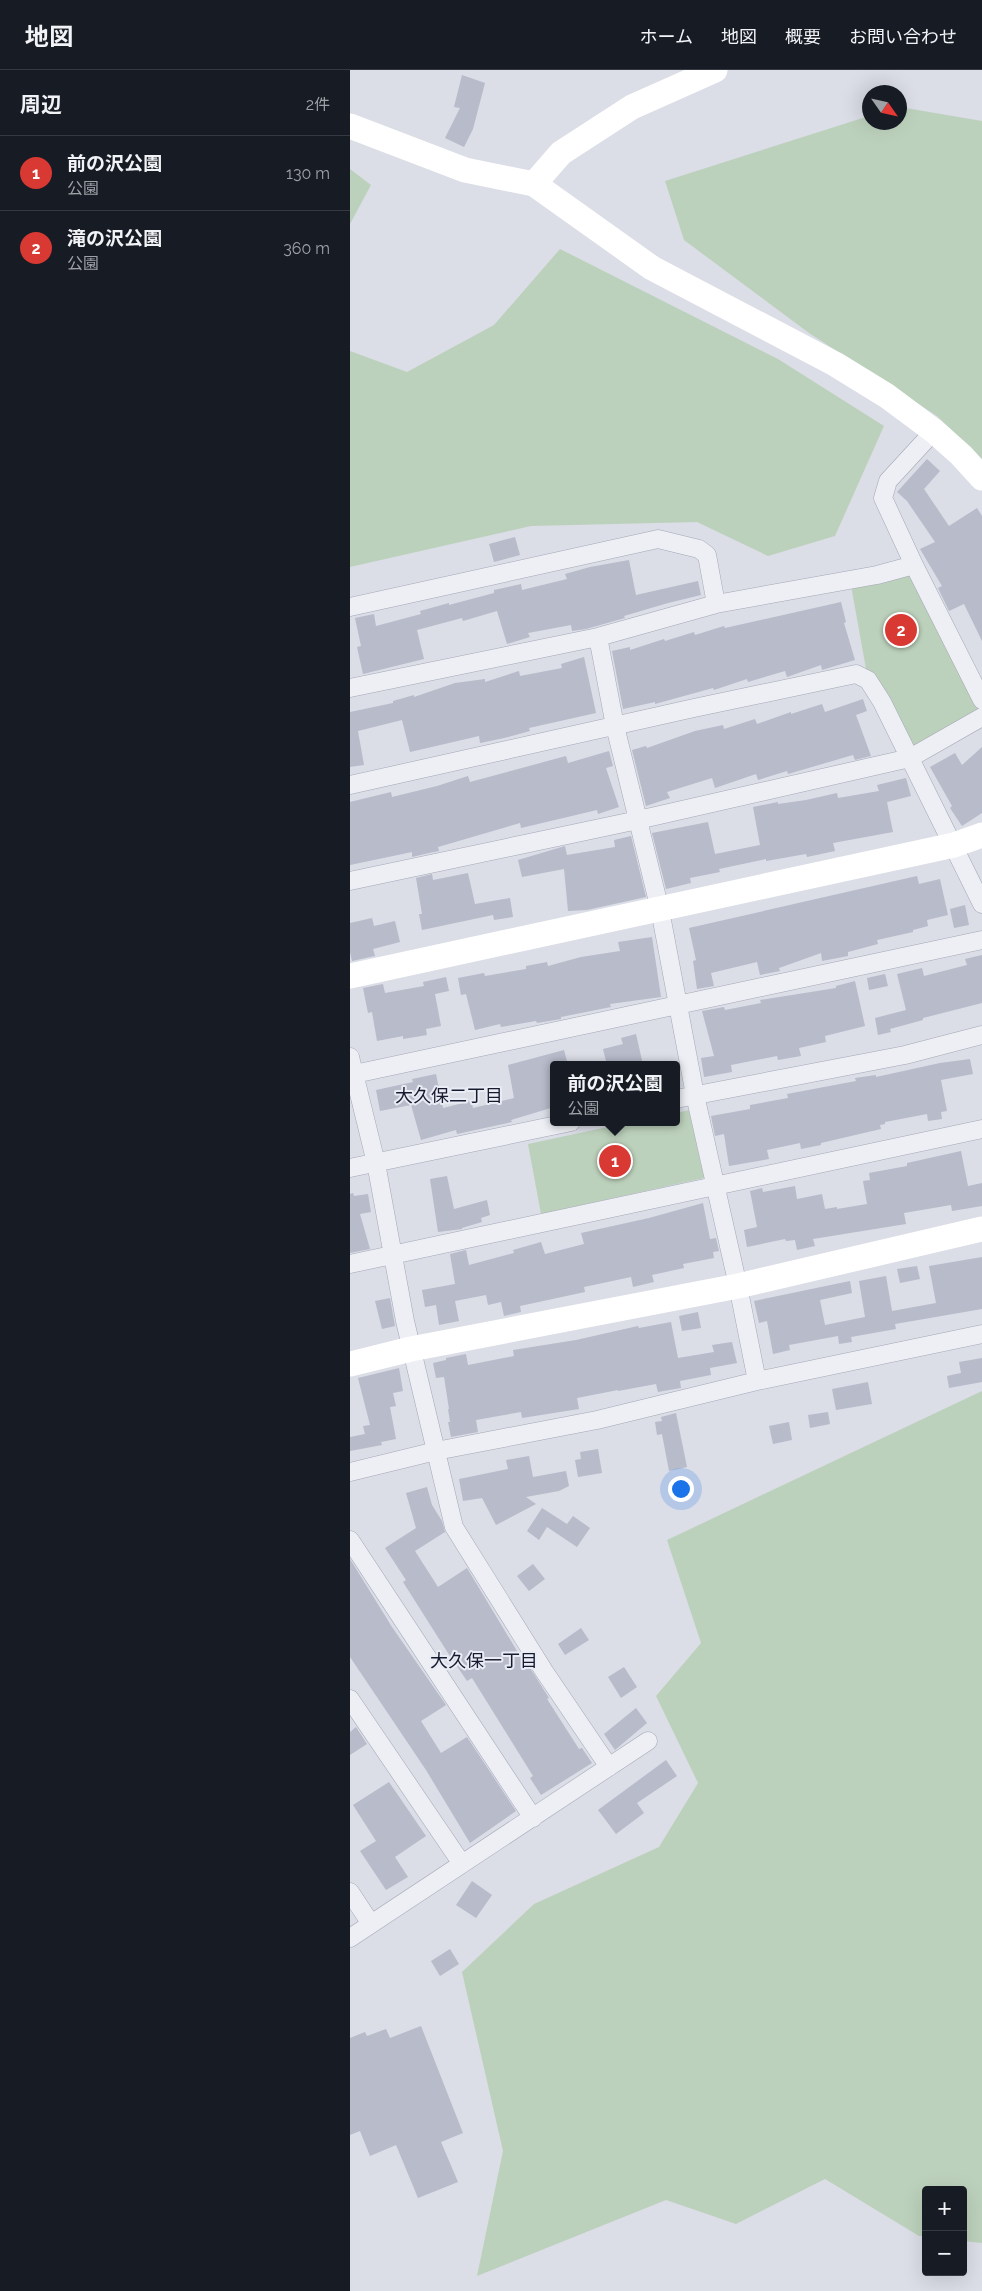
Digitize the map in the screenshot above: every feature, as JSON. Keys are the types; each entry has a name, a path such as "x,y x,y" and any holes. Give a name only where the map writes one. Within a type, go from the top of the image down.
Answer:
{"street":[{"path":"534,184 561,153 632,107 715,70"},
{"path":"350,126 465,170 534,184 652,268 759,326 835,364 887,396 961,455 982,478"},
{"path":"934,432 888,482 883,498 914,565 982,700"},
{"path":"350,607 658,539 699,548 707,555 716,604"},
{"path":"350,688 598,637 716,604 877,575 914,565"},
{"path":"598,637 615,726 660,910 695,1095 738,1286 756,1381"},
{"path":"350,786 856,674 868,680 882,702 982,904"},
{"path":"350,881 638,820 910,758 982,717"},
{"path":"350,976 954,846 982,836"},
{"path":"352,1075 982,940"},
{"path":"680,1098 905,1055 982,1035"},
{"path":"350,1057 352,1075 376,1163 411,1350 454,1526 544,1671 609,1767"},
{"path":"350,1168 552,1126"},
{"path":"350,1264 715,1187 815,1163 982,1129"},
{"path":"350,1364 411,1350 738,1286 982,1229"},
{"path":"350,1472 436,1451 597,1420 756,1381 982,1334"},
{"path":"350,1540 533,1818"},
{"path":"350,1699 462,1864"},
{"path":"350,1938 648,1741"},
{"path":"350,1892 371,1924"}],"green space":[{"path":"907,108 982,121 982,459 937,416 809,333 684,240 665,181 862,118 862,130 907,130"},
{"path":"350,169 371,185 350,224"},
{"path":"560,249 778,359 884,426 835,536 768,556 697,522 531,526 350,567 350,351 407,372 494,325"},
{"path":"914,565 982,713 910,758 868,680 850,580"},
{"path":"689,1110 704,1178 541,1214 528,1144 612,1126 680,1126 680,1112"},
{"path":"982,1391 982,2243 967,2241 967,2186 922,2186 922,2236 919,2236 825,2179 736,2224 666,2200 477,2276 503,2151 462,1972 534,1904 659,1847 698,1783 656,1696 701,1643 667,1540"}],"building":[{"path":"462,75 485,83 473,129 464,147 445,138 460,108 454,107"},
{"path":"927,459 940,471 924,489 949,526 977,508 982,516 982,641 964,604 949,611 938,588 942,586 920,549 935,542 907,501 897,492"},
{"path":"515,537 520,555 494,562 489,544"},
{"path":"629,560 636,595 698,581 701,595 624,616 625,618 586,629 572,631 571,625 528,633 530,637 507,644 497,611 463,621 462,618 417,630 424,659 363,674 357,647 361,646 355,618 374,614 376,626 421,614 420,611 494,593 494,590 521,584 522,590 567,579 565,574"},
{"path":"841,602 846,622 844,623 855,660 822,670 821,665 787,677 785,671 748,682 747,679 714,690 713,688 655,704 655,702 623,709 612,651 630,647 630,650 694,632 695,635 724,626 725,628"},
{"path":"584,657 596,713 529,728 530,731 504,738 480,743 479,736 410,752 402,720 358,731 364,765 350,767 350,712 393,703 393,701 414,695 414,697 455,683 485,679 485,682 519,671 520,676 562,668 561,664"},
{"path":"863,699 867,711 856,715 871,756 855,760 853,755 788,774 787,771 758,780 756,774 715,788 712,778 667,792 670,798 646,806 632,750 646,746 647,748 695,731 723,725 724,729 755,719 757,724 822,704 825,712"},
{"path":"982,747 982,813 962,826 950,808 952,806 930,767 955,753 962,765"},
{"path":"609,751 613,766 606,768 619,807 598,814 597,810 521,828 520,823 438,847 439,851 412,857 412,852 350,865 350,802 391,792 392,797 468,776 470,782 566,756 568,763"},
{"path":"906,778 911,796 887,802 893,832 833,843 835,851 807,857 806,854 766,861 766,859 719,869 720,872 690,878 691,883 666,889 652,833 708,822 715,854 760,845 753,807 778,802 778,804 806,800 837,793 838,798 879,791 877,785"},
{"path":"631,836 646,897 587,910 568,911 564,869 522,877 518,860 565,846 567,855 615,847 614,840"},
{"path":"468,873 475,904 510,898 513,917 494,920 493,915 422,930 419,914 422,914 416,878 432,874 433,880"},
{"path":"917,876 919,884 940,879 948,915 927,920 928,926 913,930 913,932 877,940 878,944 848,952 848,956 822,961 821,953 779,968 780,971 760,975 757,962 711,973 714,986 697,989 693,961 696,960 689,928"},
{"path":"965,905 969,925 954,928 950,909"},
{"path":"372,918 374,926 395,921 400,942 373,949 375,956 352,961 350,952 350,923"},
{"path":"652,937 661,997 610,1004 611,1007 561,1017 561,1019 501,1027 500,1024 475,1030 466,994 461,995 458,978 484,973 485,976 526,969 526,966 547,962 548,966 581,957 620,951 618,942"},
{"path":"982,955 982,1003 923,1018 923,1020 890,1029 891,1032 878,1035 875,1018 906,1010 897,974 922,968 924,976 967,965 965,959"},
{"path":"885,974 888,986 869,990 867,978"},
{"path":"446,977 449,991 435,994 441,1026 426,1029 427,1035 403,1039 403,1036 377,1041 372,1012 368,1013 363,988 383,984 385,993 424,986 423,982"},
{"path":"855,981 865,1026 825,1036 826,1042 799,1048 801,1056 778,1060 777,1056 731,1065 732,1072 704,1077 701,1058 714,1056 702,1011 724,1007 725,1010 761,1003 760,1000 836,988 836,986"},
{"path":"636,1034 642,1061 606,1061 603,1049 623,1044 621,1038"},
{"path":"564,1050 567,1061 550,1061 550,1108 511,1120 512,1122 457,1134 456,1130 421,1140 411,1105 380,1111 376,1090 413,1082 412,1079 436,1074 443,1108 471,1101 473,1108 514,1098 508,1065"},
{"path":"970,1059 973,1074 941,1080 947,1111 941,1112 942,1119 928,1121 927,1114 885,1122 885,1124 880,1125 881,1129 801,1149 800,1143 767,1150 769,1159 729,1166 724,1134 715,1136 711,1116 750,1109 750,1105 788,1098 787,1094 856,1081 855,1078 876,1075 876,1077 940,1063"},
{"path":"961,1151 968,1186 982,1183 982,1206 952,1211 951,1205 904,1213 906,1224 813,1239 815,1246 797,1250 795,1240 786,1241 785,1239 747,1247 744,1230 757,1227 750,1191 762,1188 763,1192 795,1186 797,1199 822,1194 825,1209 867,1204 863,1181 870,1180 869,1173 907,1166 907,1163"},
{"path":"447,1176 454,1209 487,1200 490,1215 481,1218 482,1222 462,1229 438,1232 430,1179"},
{"path":"353,1193 354,1196 368,1194 371,1212 360,1214 370,1249 350,1253 350,1194"},
{"path":"703,1203 710,1239 716,1238 719,1251 713,1252 714,1258 683,1264 684,1268 652,1275 654,1282 633,1287 631,1277 584,1287 585,1292 520,1306 521,1312 504,1316 501,1302 488,1305 486,1295 455,1301 459,1321 439,1325 436,1305 425,1307 422,1290 455,1284 450,1254 466,1250 469,1265 514,1253 513,1250 541,1242 545,1254 584,1244 581,1233 649,1218"},
{"path":"982,1257 982,1309 895,1324 896,1329 851,1337 852,1342 839,1344 838,1336 789,1345 790,1350 773,1354 767,1321 759,1323 754,1301 850,1281 852,1293 820,1300 825,1325 865,1317 859,1281 886,1276 892,1311 936,1303 929,1266"},
{"path":"917,1266 920,1279 900,1283 897,1269"},
{"path":"390,1298 395,1326 382,1329 375,1301"},
{"path":"698,1312 701,1328 682,1331 679,1316"},
{"path":"671,1322 678,1358 714,1352 712,1345 732,1342 737,1363 710,1368 711,1375 680,1381 681,1388 658,1392 656,1384 577,1398 579,1409 522,1418 521,1412 476,1420 478,1432 451,1437 444,1377 436,1378 433,1363 466,1354 468,1365 514,1356 513,1350 576,1340 638,1326 639,1328"},
{"path":"982,1358 982,1382 949,1388 947,1376 961,1373 959,1362"},
{"path":"399,1368 403,1391 393,1393 396,1406 390,1407 396,1439 381,1442 382,1445 350,1451 350,1437 365,1434 363,1426 370,1425 358,1378"},
{"path":"868,1382 872,1404 836,1410 832,1389"},
{"path":"828,1412 830,1424 810,1428 808,1415"},
{"path":"676,1413 687,1467 669,1471 662,1434 657,1435 655,1422 662,1421 661,1417"},
{"path":"789,1422 792,1440 773,1444 769,1426"},
{"path":"598,1449 602,1473 578,1477 575,1460 581,1459 580,1452"},
{"path":"529,1456 533,1477 566,1471 569,1486 559,1491 526,1497 536,1504 496,1525 482,1498 463,1501 459,1479 508,1469 506,1460"},
{"path":"427,1487 432,1505 442,1521 445,1532 415,1551 438,1587 467,1568 579,1749 582,1748 592,1763 541,1795 530,1778 533,1776 472,1678 467,1681 448,1653 403,1582 406,1580 385,1548 416,1528 406,1493"},
{"path":"542,1508 567,1524 573,1516 590,1528 577,1547 547,1527 539,1540 527,1531"},
{"path":"350,1559 392,1627 446,1705 421,1721 441,1753 467,1737 516,1811 470,1843 426,1770 350,1657"},
{"path":"533,1564 545,1579 529,1591 517,1576"},
{"path":"581,1628 589,1640 565,1655 558,1644"},
{"path":"624,1667 637,1687 621,1698 608,1677"},
{"path":"636,1708 647,1723 615,1750 604,1734"},
{"path":"356,1727 367,1744 350,1755 350,1732"},
{"path":"666,1760 677,1776 637,1803 644,1813 616,1834 598,1810"},
{"path":"389,1782 426,1836 395,1857 408,1877 386,1890 360,1851 376,1841 353,1805"},
{"path":"472,1881 492,1895 476,1918 456,1905"},
{"path":"450,1949 459,1964 440,1976 431,1961"},
{"path":"421,2026 463,2133 441,2142 458,2182 418,2198 396,2145 370,2156 360,2131 350,2135 350,2038 365,2032 367,2036 386,2029 390,2038"}],"place":[{"name":"滝の沢公園","path":"901,630"},
{"name":"前の沢公園","path":"615,1161"}],"district":[{"name":"大久保二丁目","path":"449,1096"},
{"name":"大久保一丁目","path":"484,1661"}]}
